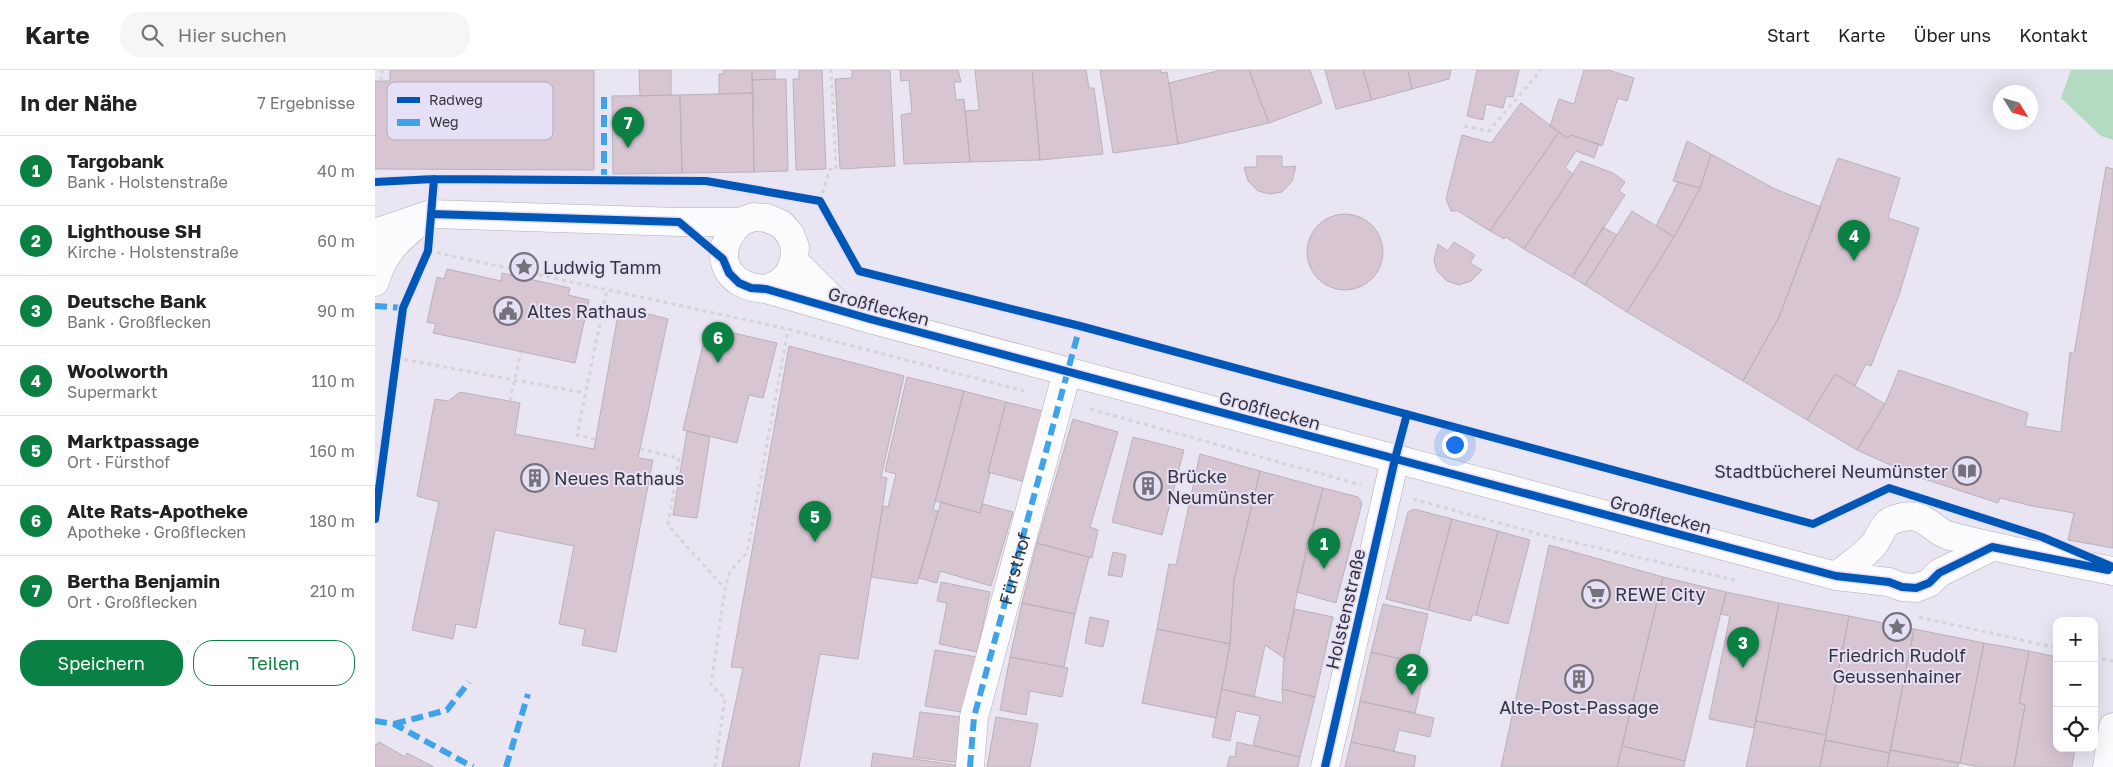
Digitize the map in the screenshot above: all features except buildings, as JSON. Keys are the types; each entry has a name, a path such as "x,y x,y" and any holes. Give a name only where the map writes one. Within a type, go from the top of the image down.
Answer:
{"street":[{"path":"375,282 380,266 397,240 431,214"},
{"path":"375,233 431,214 679,222 739,222 753,217 767,218 781,224 790,234 795,247 795,262 789,274 778,284 766,289"},
{"name":"Großflecken","path":"679,222 723,260 729,273 739,283 751,288 766,289 845,313 1836,576 1889,582 1902,587 1916,588 1929,583 1939,573 1992,547"},
{"path":"723,260 724,246 730,232 739,222"},
{"name":"Großflecken","path":"795,262 845,313"},
{"name":"Fürsthof","path":"970,767 974,717 1067,372"},
{"name":"Holstenstraße","path":"1325,767 1395,458"},
{"path":"1889,582 1879,572 1874,558 1874,544 1880,531 1885,526 1904,516 1917,517 1931,523 1940,533 1945,546 1945,560 1939,573"},
{"path":"1940,533 1992,547 2113,571"},
{"path":"1836,576 1874,544"},
{"path":"2107,767 2113,727"}],"path":[{"path":"381,81 382,70"},
{"path":"820,201 830,169 835,170 831,70"},
{"path":"1464,126 1489,131 1541,70"},
{"path":"428,251 788,329 1060,400"},
{"path":"595,439 577,436 607,289"},
{"path":"715,767 725,698 711,685 725,589 730,571 747,553 788,329"},
{"path":"510,401 521,352"},
{"path":"397,358 585,393"},
{"path":"640,449 679,458 668,525 725,589"},
{"path":"2098,658 2113,661"}],"green space":[{"path":"2071,70 2113,70 2113,140 2101,136 2061,98"}],"marked path":[{"path":"604,94 604,181"},
{"path":"375,306 403,308"},
{"path":"970,767 974,717 1080,326"},
{"path":"394,724 447,710 469,682"},
{"path":"506,767 528,694"},
{"path":"375,721 394,724 473,767"}],"cycle path":[{"path":"375,182 434,179 706,181 820,201 859,271 1080,326 1813,524 1889,488 2042,537 2113,567"},
{"path":"375,519 403,308 428,251 434,179"},
{"path":"431,214 679,222 723,259 729,273 739,283 751,288 766,289 870,319 1836,576 1889,582 1902,587 1916,588 1929,583 1939,573 1992,547 2108,570"},
{"path":"1325,767 1395,459 1407,414"}],"place":[{"name":"Bertha Benjamin","path":"628,148"},
{"name":"Woolworth","path":"1854,261"},
{"name":"Ludwig Tamm","path":"524,267"},
{"name":"Altes Rathaus","path":"508,311"},
{"name":"Alte Rats-Apotheke","path":"718,363"},
{"name":"Stadtbücherei Neumünster","path":"1967,471"},
{"name":"Neues Rathaus","path":"535,478"},
{"name":"Brücke Neumünster","path":"1148,486"},
{"name":"Marktpassage","path":"815,542"},
{"name":"Targobank","path":"1324,569"},
{"name":"REWE City","path":"1596,594"},
{"name":"Friedrich Rudolf Geussenhainer","path":"1897,627"},
{"name":"Deutsche Bank","path":"1743,668"},
{"name":"Alte-Post-Passage","path":"1579,679"},
{"name":"Lighthouse SH","path":"1412,695"}]}
